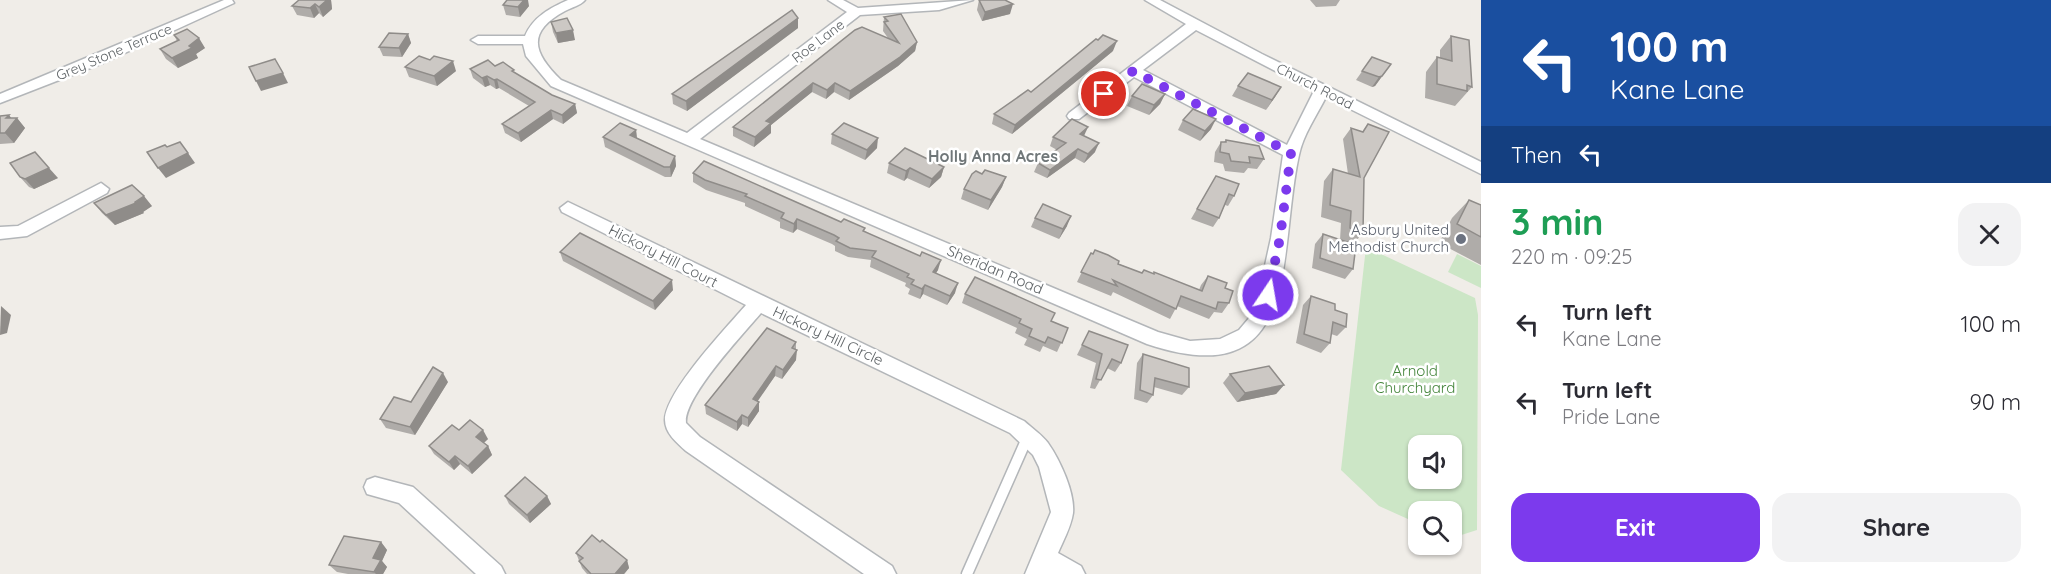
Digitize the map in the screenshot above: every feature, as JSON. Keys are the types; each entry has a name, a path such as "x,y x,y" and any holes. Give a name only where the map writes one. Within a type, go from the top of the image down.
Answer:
{"street":[{"path":"478,40 530,40 533,31 553,12 579,0"},
{"path":"834,0 856,12"},
{"name":"Roe Lane","path":"690,139 856,12 885,7 938,8 967,0"},
{"name":"Church Road","path":"1151,0 1322,90 1481,169"},
{"name":"Grey Stone Terrace","path":"0,99 98,60 228,3"},
{"path":"1074,116 1195,24"},
{"name":"Sheridan Road","path":"530,40 529,52 535,63 556,83 1154,339 1190,349 1223,346 1246,336 1264,314 1280,238 1291,153 1322,90"},
{"path":"1133,71 1291,153"},
{"path":"0,233 21,232 101,189"},
{"name":"Hickory Hill Court","path":"568,208 758,303"},
{"name":"Hickory Hill Circle","path":"884,574 693,444 677,427 675,414 679,404 758,303 996,416 1028,436 1050,464 1062,512 1041,566"},
{"path":"375,487 405,494 493,574"},
{"path":"1041,566 1073,574"}],"lane":[{"path":"967,574 1028,436"}],"green space":[{"name":"Arnold Churchyard","path":"1366,247 1475,298 1478,315 1477,530 1462,535 1462,501 1408,501 1408,519 1379,506 1341,470"},
{"path":"1457,254 1481,266 1481,288 1448,272"}],"building":[{"path":"299,0 327,0 319,7 315,4 310,8 292,6"},
{"path":"507,0 524,0 518,7 503,5"},
{"path":"979,0 1005,0 1013,4 985,12"},
{"path":"792,10 798,18 686,101 672,94"},
{"path":"901,14 917,42 900,57 850,91 835,83 827,90 813,83 766,121 771,123 755,137 733,127 855,30 862,27 899,43 884,22 888,21 884,17"},
{"path":"567,18 573,30 556,33 551,22"},
{"path":"187,29 199,38 189,46 192,48 172,58 160,49 179,40 174,35"},
{"path":"389,33 408,34 399,48 379,47"},
{"path":"1103,35 1117,41 1015,125 994,114 1028,90 1031,92"},
{"path":"1451,36 1469,40 1472,87 1467,85 1467,91 1437,84 1437,57 1452,61"},
{"path":"419,56 430,60 434,56 453,61 434,76 405,67"},
{"path":"1372,57 1391,64 1382,76 1362,71"},
{"path":"275,59 283,73 256,81 249,67"},
{"path":"488,60 495,66 503,62 514,70 512,71 552,95 575,104 562,115 551,110 518,133 502,124 535,102 497,79 494,80 487,76 482,78 470,69"},
{"path":"1248,73 1281,87 1272,100 1238,86"},
{"path":"1142,84 1165,94 1154,105 1132,96"},
{"path":"1193,109 1216,119 1205,131 1183,120"},
{"path":"9,115 6,118 17,118 5,133 0,133 0,116"},
{"path":"1072,119 1088,127 1080,134 1099,143 1088,154 1078,149 1050,170 1038,163 1066,143 1053,137"},
{"path":"620,123 636,130 630,135 675,156 670,167 664,167 603,137"},
{"path":"844,123 878,138 867,150 832,134"},
{"path":"1368,124 1389,132 1364,178 1363,232 1350,228 1351,211 1330,205 1333,169 1360,177 1351,128 1363,132"},
{"path":"1226,140 1259,146 1264,159 1249,157 1250,163 1231,161 1229,154 1220,152 1221,142 1226,142"},
{"path":"180,142 188,153 158,168 147,152 165,145 167,147"},
{"path":"905,148 944,167 932,179 910,168 906,171 889,163"},
{"path":"35,152 49,168 25,179 20,177 10,163"},
{"path":"704,161 841,222 844,219 865,228 863,231 920,256 922,252 941,260 933,272 958,283 950,296 925,285 922,289 911,284 914,280 907,277 909,274 872,257 876,251 850,248 836,241 839,238 834,235 797,219 794,224 781,218 784,213 745,196 747,194 705,180 693,173"},
{"path":"985,170 1006,177 991,200 964,189 972,174 976,171 982,174"},
{"path":"1216,176 1239,184 1234,196 1229,194 1219,218 1197,209"},
{"path":"132,185 144,196 136,203 106,215 94,203"},
{"path":"1469,200 1481,205 1481,237 1457,224"},
{"path":"1043,204 1071,216 1063,229 1035,218"},
{"path":"580,233 672,280 653,301 560,252"},
{"path":"1323,234 1356,245 1353,269 1320,258"},
{"path":"1095,250 1119,261 1118,264 1142,273 1144,270 1154,274 1154,272 1202,291 1208,276 1227,283 1225,288 1233,291 1229,303 1218,302 1216,309 1181,296 1176,309 1113,280 1117,286 1081,272"},
{"path":"975,277 1055,313 1051,321 1068,328 1062,343 1048,337 1045,343 1029,336 1032,329 1019,323 1021,319 965,294"},
{"path":"1311,296 1335,304 1335,310 1347,314 1346,327 1333,322 1330,343 1304,334"},
{"path":"767,328 796,342 792,348 797,350 783,370 776,366 753,399 759,402 748,418 742,415 737,422 705,405"},
{"path":"1089,331 1128,345 1121,363 1112,359 1101,380 1096,379 1102,354 1082,345"},
{"path":"1143,354 1189,368 1189,387 1155,378 1153,395 1140,390"},
{"path":"1269,366 1284,385 1245,393 1230,374"},
{"path":"433,367 443,373 410,427 380,419 394,397 411,402"},
{"path":"470,420 483,430 476,437 488,446 468,466 455,456 449,462 429,446 452,425 459,430"},
{"path":"525,477 547,496 527,515 505,496"},
{"path":"592,535 627,560 615,574 591,574 579,561 583,558 576,553"},
{"path":"344,536 381,542 373,558 381,560 374,572 329,565"}],"place":[{"name":"Asbury United Methodist Church","path":"1461,239"}],"district":[{"name":"Holly Anna Acres","path":"993,156"}],"route":[{"path":"1104,94 1133,71 1291,153 1280,238 1268,295"}]}
